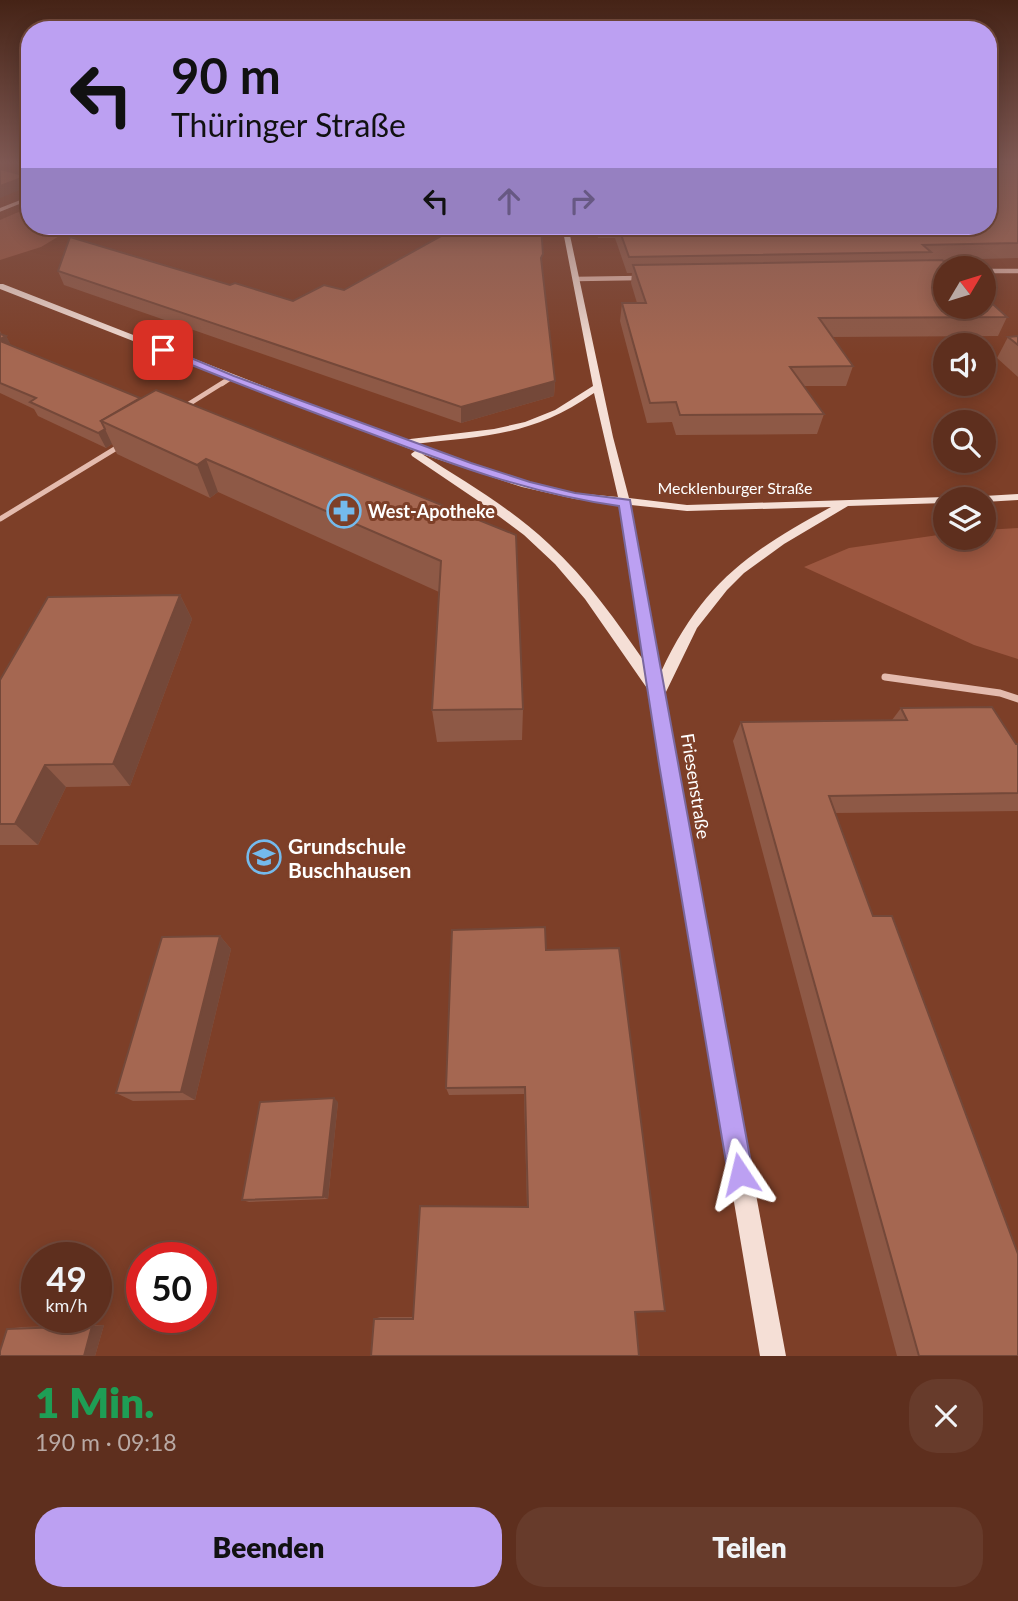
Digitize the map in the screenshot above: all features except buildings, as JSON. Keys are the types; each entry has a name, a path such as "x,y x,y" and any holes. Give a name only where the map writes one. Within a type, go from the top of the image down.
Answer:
{"main road":[{"name":"Friesenstraße","path":"567,235 625,503 668,764 773,1356"},
{"path":"0,286 401,443 512,519 544,545 599,609 658,694"},
{"path":"401,443 485,433 541,421 567,408 599,386"},
{"name":"Mecklenburger Straße","path":"401,443 526,485 625,503 687,508 933,500"},
{"path":"996,499 1018,498"},
{"name":"Mecklenburger Straße","path":"658,694 691,626 716,593 747,564 803,527 846,504"}],"street":[{"path":"996,271 1018,271"},
{"path":"576,279 652,278"},
{"path":"175,412 231,378"},
{"path":"0,519 129,440"},
{"path":"885,677 1000,693 1018,699"}],"shaded area":[{"path":"0,227 21,227 21,235 61,235 41,247 0,260"},
{"path":"1018,528 1018,659 974,645 804,567 849,548 933,536 933,550 996,550 996,529"}],"place":[{"name":"West-Apotheke","path":"344,511"},
{"name":"Grundschule Buschhausen","path":"264,857"}],"route":[{"path":"163,350 466,466 526,485 625,503 740,1174"}]}
